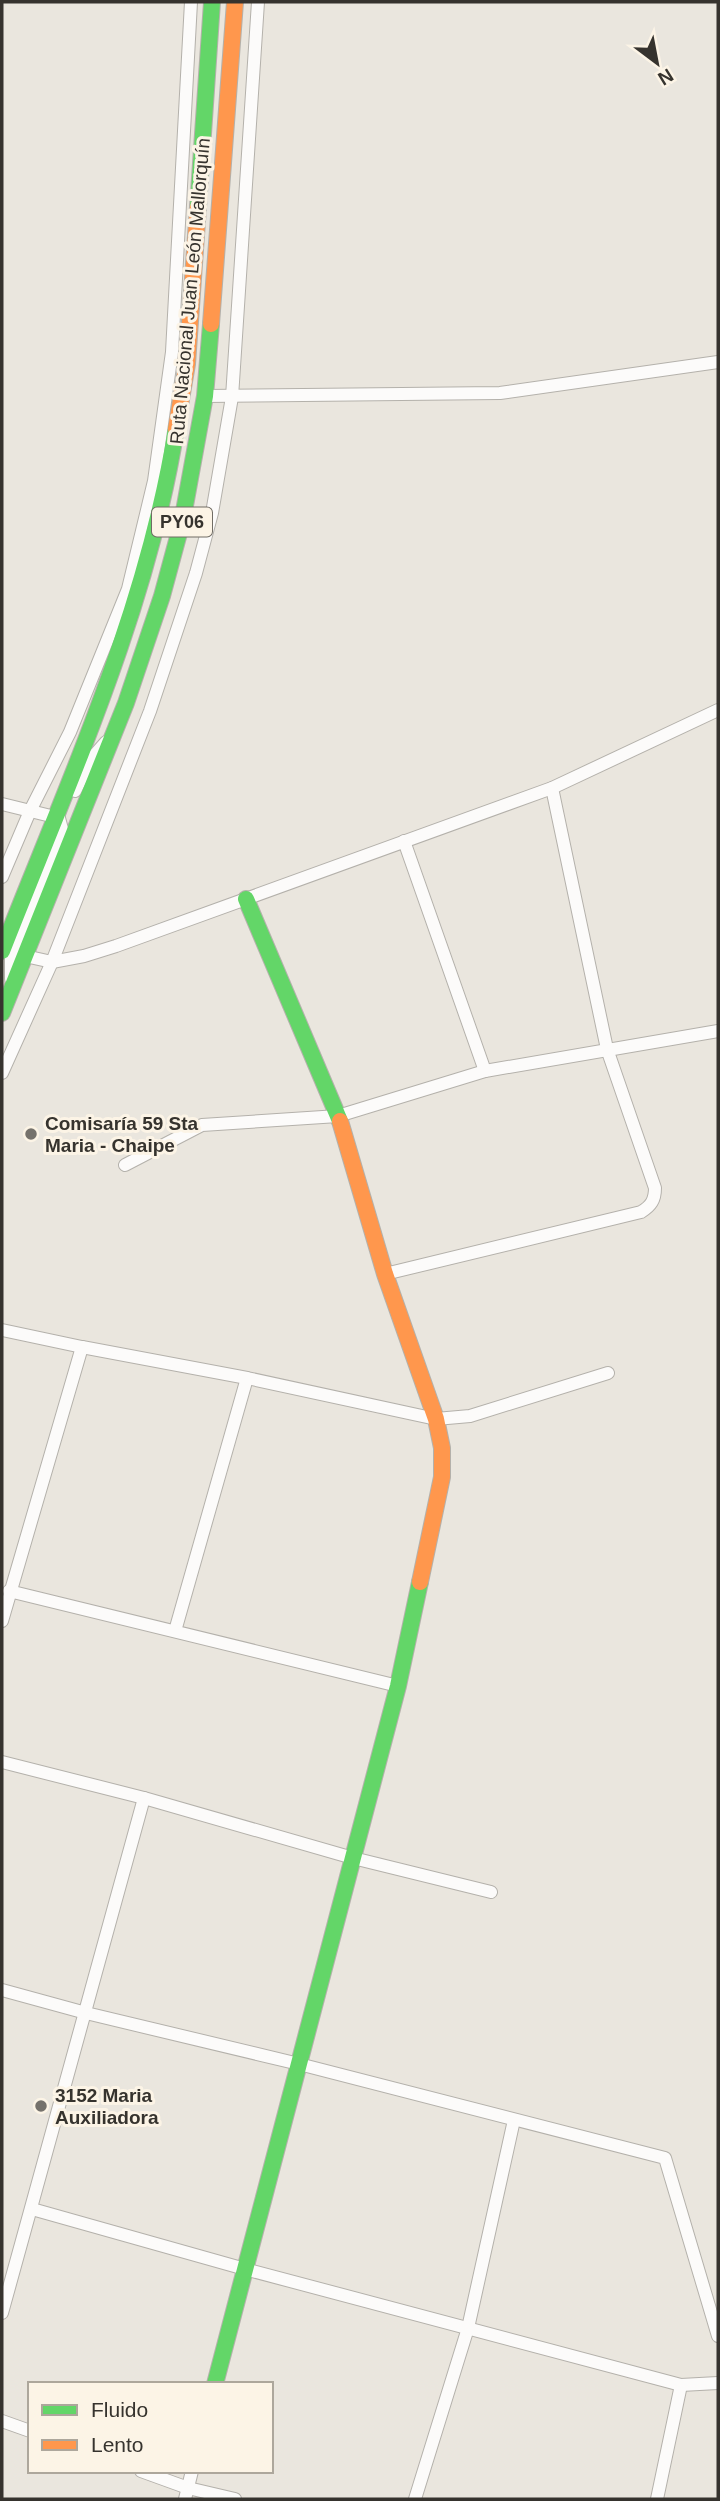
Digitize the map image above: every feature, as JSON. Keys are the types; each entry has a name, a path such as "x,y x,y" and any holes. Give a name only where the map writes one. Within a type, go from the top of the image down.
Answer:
{"main road":[{"name":"Ruta Nacional Juan León Mallorquín","path":"2,951 122,647 140,590 171,463 187,364 212,2"},
{"name":"Ruta Nacional Juan León Mallorquín","path":"2,1013 144,654 184,511 205,396 235,2"},
{"path":"216,2382 398,1686 442,1477 442,1448 436,1419 385,1273 338,1116 246,899"}],"street":[{"path":"2,877 30,811 71,732 128,589 154,481 172,352 191,2"},
{"path":"2,1073 52,962 150,711 196,573 212,513 232,397 258,2"},
{"path":"205,396 500,393 718,362"},
{"path":"25,956 52,962 116,946 552,788 718,710"},
{"path":"56,818 65,811 91,759 113,734"},
{"path":"385,1273 641,1212 649,1207 654,1198 654,1188 607,1049 552,788"},
{"path":"2,804 56,818 62,829 11,957 11,990"},
{"path":"404,841 485,1072"},
{"path":"125,1165 202,1125 338,1116 485,1072 718,1031"},
{"path":"2,1329 436,1419 470,1416 608,1373"},
{"path":"2,1620 82,1347"},
{"path":"175,1631 247,1378"},
{"path":"9,1591 398,1686"},
{"path":"2,1762 144,1798 353,1858 491,1892"},
{"path":"2,2313 144,1798"},
{"path":"2,1990 665,2158 718,2336"},
{"path":"415,2499 468,2328 514,2120"},
{"path":"32,2209 245,2269 681,2385 718,2383"},
{"path":"657,2499 681,2385"},
{"path":"2,2421 28,2430"},
{"path":"145,2473 186,2494 235,2499"},
{"path":"186,2494 191,2473"}],"traffic: fast":[{"path":"198,207 212,2"},
{"path":"2,1013 126,703 162,596 182,522 205,396 211,324"},
{"path":"2,951 79,759 126,629 163,497 176,429"},
{"path":"246,899 340,1121"},
{"path":"216,2382 398,1686 420,1582"}],"traffic: slow":[{"path":"211,324 235,2"},
{"path":"176,429 187,364 198,207"},
{"path":"340,1121 385,1274 436,1419 442,1448 442,1477 420,1582"}],"place":[{"name":"Comisaría 59 Sta Maria - Chaipe","path":"31,1134"},
{"name":"3152 Maria Auxiliadora","path":"41,2106"}]}
